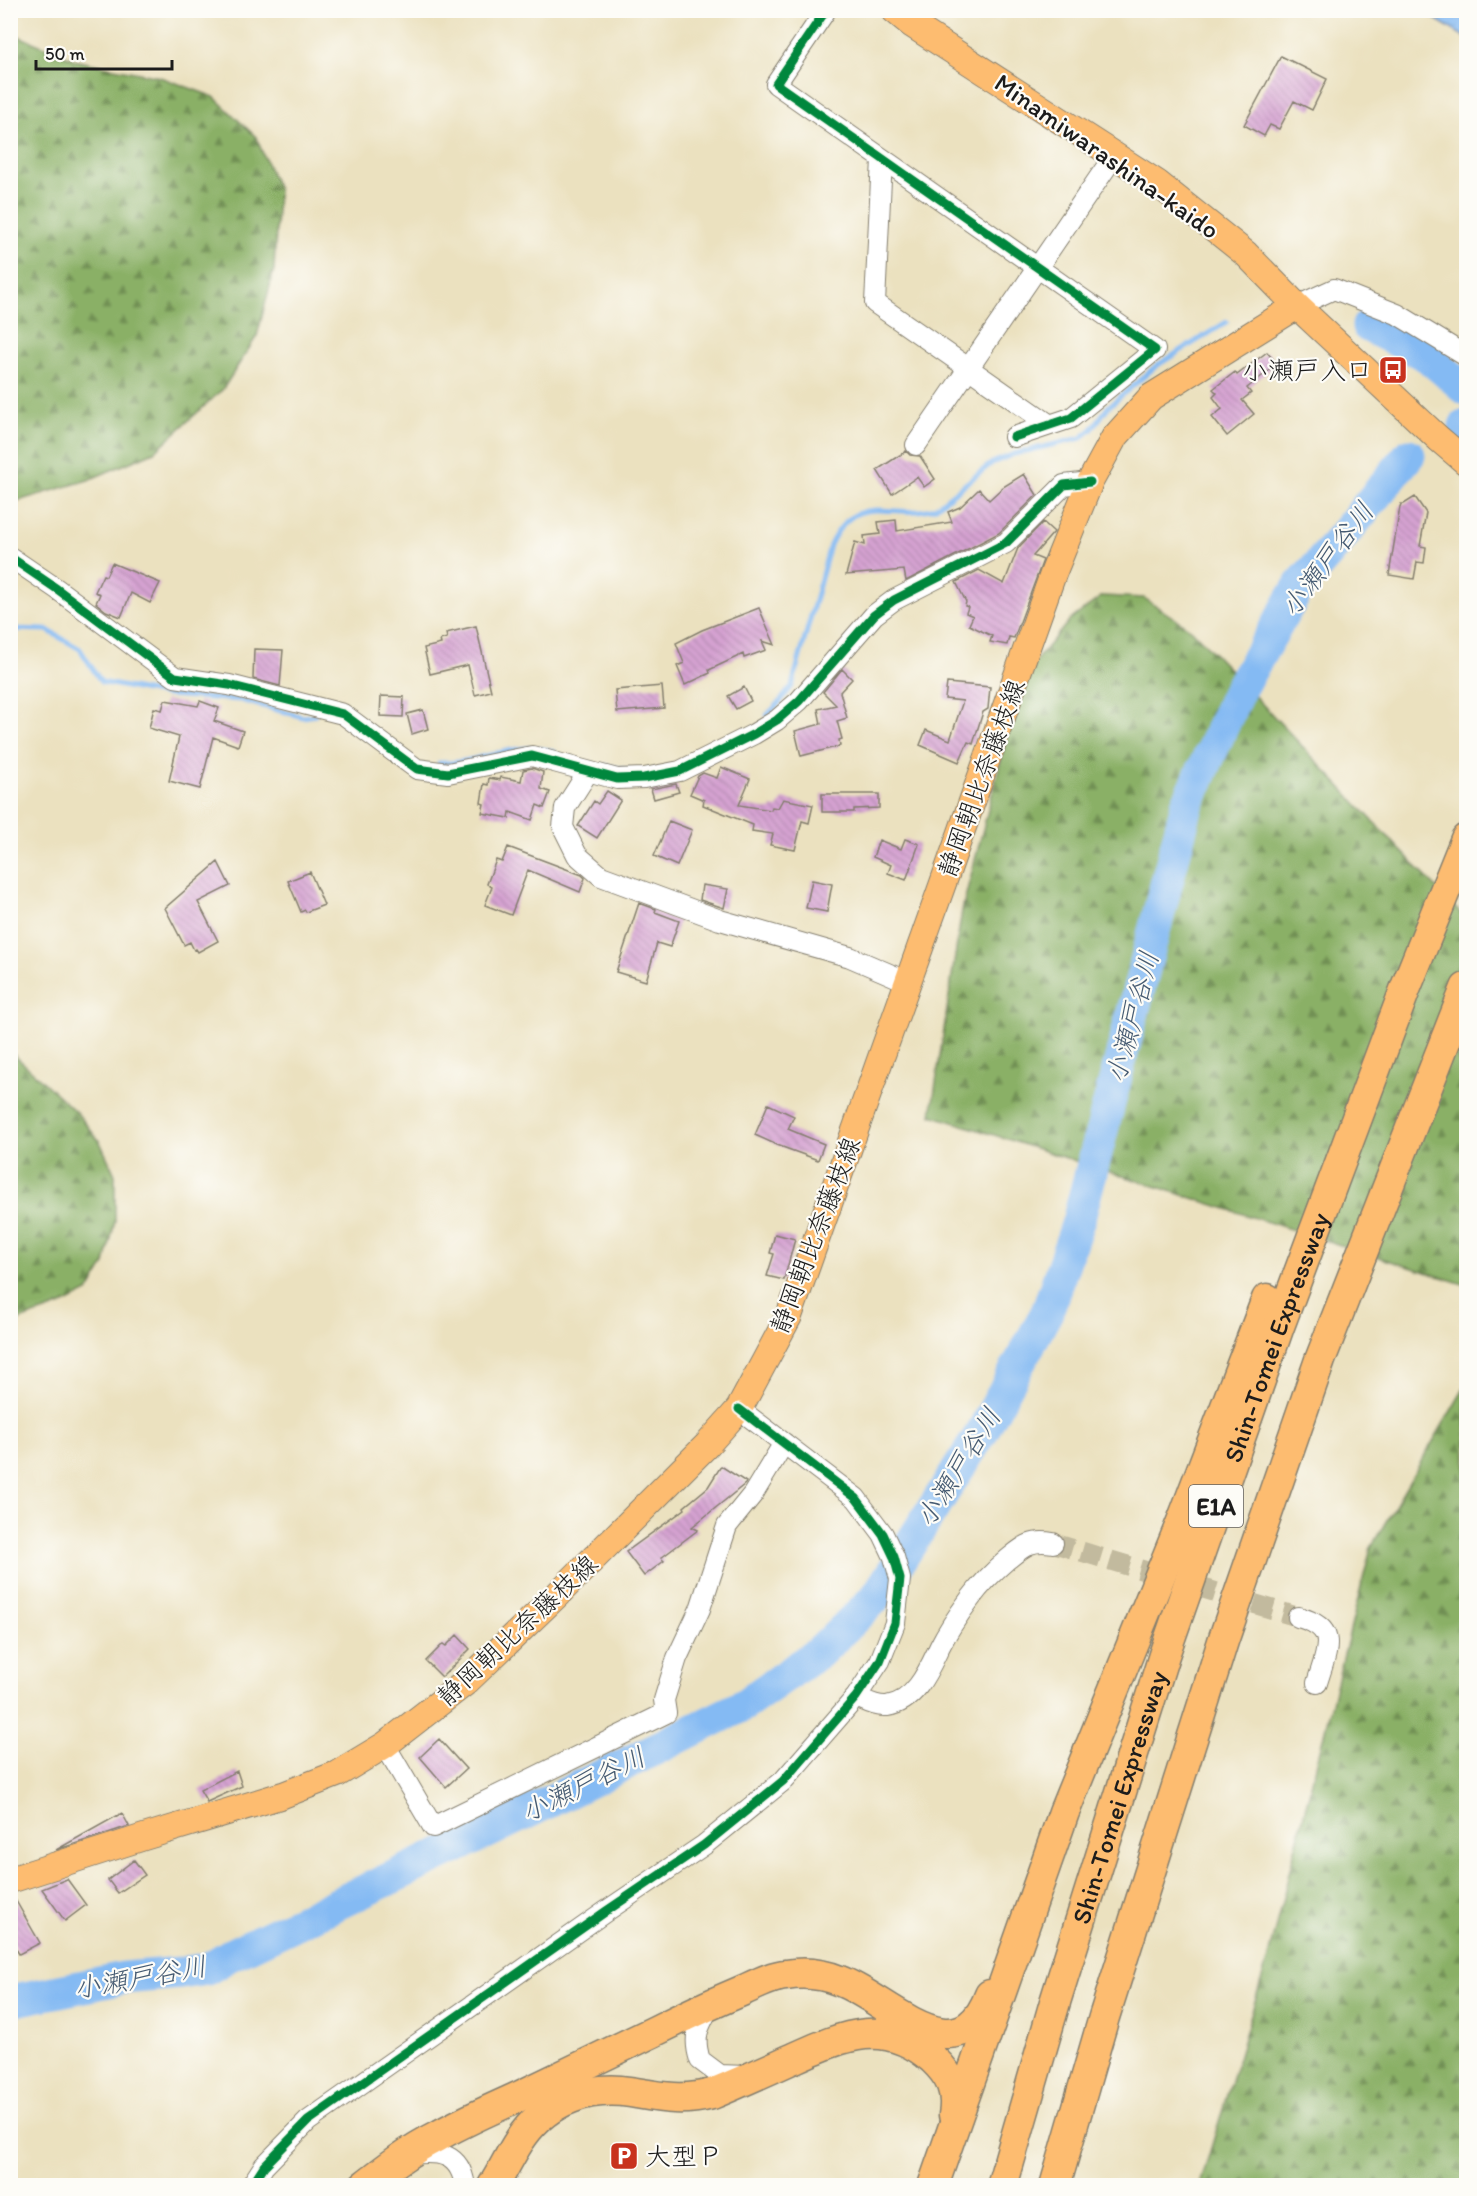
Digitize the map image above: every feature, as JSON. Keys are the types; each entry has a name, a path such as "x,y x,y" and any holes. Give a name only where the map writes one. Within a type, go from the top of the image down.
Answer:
{"highway":[{"name":"Shin-Tomei Expressway","path":"1002,2186 1055,2002 1164,1655 1278,1329 1406,987 1467,839"},
{"path":"933,2186 1064,1812 1183,1519 1267,1300 1406,987"},
{"name":"Shin-Tomei Expressway","path":"1055,2186 1104,2017 1228,1627 1320,1360 1467,988"},
{"path":"364,2186 436,2136 712,2004 785,1975 823,1976 856,1988 915,2025 931,2032 945,2034 960,2031 971,2025 987,2004 1009,1946 1032,1903"},
{"path":"493,2186 523,2135 548,2110 566,2099 585,2092 606,2091 692,2100 712,2094 828,2043 848,2036 867,2033 887,2035 906,2041 933,2059 951,2080 956,2091 956,2103 948,2145"}],"main road":[{"name":"Minamiwarashina-kaido","path":"894,10 910,24 1157,183 1246,254 1297,306 1439,439 1467,462"},
{"name":"静岡朝比奈藤枝線","path":"10,1880 283,1796 337,1774 385,1745 465,1683 482,1667 592,1561 707,1445 739,1409 789,1316 1053,574 1090,482 1114,438 1151,397 1297,306"}],"street":[{"path":"826,10 776,84 1155,350 1071,418 1014,437"},
{"path":"916,445 1114,156"},
{"path":"882,159 874,303 1050,425"},
{"path":"1297,306 1334,289 1396,314 1467,356"},
{"path":"10,557 175,677 230,685 343,714 417,770 448,772 532,756 617,779 645,778 680,771 777,720 799,701 874,615 894,600 1006,543 1064,485 1090,482"},
{"path":"588,772 566,808 562,827 577,855 601,876 720,920 850,957 908,981"},
{"path":"251,2186 264,2166 308,2121 595,1918 704,1845 775,1788 856,1697 880,1661 895,1623 900,1579 894,1557 883,1534 856,1498 739,1409"},
{"path":"385,1745 433,1827 666,1713 664,1700 677,1658 700,1609 728,1526 753,1494 784,1443"},
{"path":"856,1697 875,1705 888,1706 906,1698 928,1674 940,1646 961,1614 993,1573 1028,1544 1040,1540 1053,1543"},
{"path":"1298,1617 1314,1621 1323,1628 1327,1639 1317,1683"},
{"path":"712,2004 698,2027 695,2039 700,2060 720,2075 754,2076"},
{"path":"406,2155 433,2152 444,2154 461,2170 465,2186"}],"green space":[{"path":"11,33 78,61 160,77 214,97 256,137 278,190 274,270 257,336 223,389 154,452 88,480 11,503"},
{"path":"1102,596 1144,598 1192,630 1466,919 1466,1285 931,1115 962,910 1015,706 1032,665 1069,621"},
{"path":"11,1052 77,1113 100,1142 115,1175 115,1221 105,1264 88,1292 62,1305 11,1323"},
{"path":"1466,1385 1466,2185 1200,2185 1267,1961 1371,1547"}],"water":[{"path":"1422,11 1466,11 1466,38"}],"building":[{"path":"1281,56 1327,79 1312,110 1294,101 1279,129 1270,125 1264,136 1244,125"},
{"path":"1267,352 1277,364 1247,388 1251,393 1242,400 1254,414 1227,436 1212,417 1222,409 1213,397 1217,393 1213,389 1235,372 1237,375"},
{"path":"906,451 910,455 920,456 935,479 924,487 917,477 892,494 877,470"},
{"path":"1024,474 1037,495 999,533 906,581 904,570 846,575 855,542 865,545 864,536 880,534 878,522 896,520 897,531 952,522 948,512 960,507 979,489 989,500 1003,487"},
{"path":"1415,497 1426,513 1420,546 1426,547 1424,563 1417,562 1414,579 1389,575 1401,504"},
{"path":"1043,522 1054,532 1033,556 1043,560 1014,638 1009,637 1007,645 990,642 992,636 969,625 973,616 966,613 968,607 965,606 966,602 956,582 979,570 1004,584 1018,548"},
{"path":"112,563 160,583 150,603 131,593 121,617 106,611 96,603 100,594 95,592"},
{"path":"759,608 775,645 762,641 766,650 744,658 743,654 709,670 710,673 685,685 677,666 684,663 676,643 702,630"},
{"path":"476,626 491,691 475,695 468,665 430,674 424,648 441,644 440,640 447,638 446,633"},
{"path":"254,649 283,650 280,686 253,679"},
{"path":"842,669 852,679 840,692 847,718 837,721 842,739 839,740 840,746 801,756 795,731 821,724 818,709 836,705 823,692"},
{"path":"947,683 990,687 988,709 983,712 973,744 968,742 959,762 920,745 926,730 950,740 963,701 945,699"},
{"path":"662,686 664,708 617,712 615,690"},
{"path":"744,687 751,701 736,709 728,696"},
{"path":"381,696 404,697 403,717 380,716"},
{"path":"165,700 198,706 200,701 219,708 214,721 243,731 238,746 213,737 200,789 169,781 179,737 149,728 154,708 162,710"},
{"path":"423,710 428,729 412,734 407,714"},
{"path":"721,767 750,779 739,805 771,810 772,807 778,808 783,799 813,805 809,823 802,821 795,850 770,845 773,834 752,831 753,825 703,805 704,800 690,794 698,776 703,773 717,778"},
{"path":"532,768 543,772 541,789 550,792 544,808 537,805 532,820 510,812 509,818 482,813 484,784 488,785 489,778 500,780 501,777 521,781 523,770"},
{"path":"676,784 679,792 654,799 651,789"},
{"path":"607,791 621,800 597,838 578,826 594,801 598,804"},
{"path":"822,794 879,794 879,808 854,809 854,812 822,812"},
{"path":"669,821 692,830 677,866 654,856"},
{"path":"905,839 919,844 906,880 888,873 891,865 873,857 879,840 901,849"},
{"path":"508,847 582,875 585,878 580,892 528,870 511,915 485,905 492,887 487,884 496,860 502,862"},
{"path":"218,862 230,886 198,902 218,941 198,952 194,950 190,942 184,945 165,908"},
{"path":"310,872 324,905 301,912 288,881"},
{"path":"812,880 832,884 827,912 806,908"},
{"path":"702,885 728,889 724,908 700,900"},
{"path":"639,903 679,921 670,947 657,943 646,981 616,972"},
{"path":"768,1104 794,1116 788,1129 824,1144 818,1160 755,1135"},
{"path":"775,1234 795,1239 784,1280 767,1276 774,1254 770,1253"},
{"path":"721,1466 746,1482 745,1484 692,1527 698,1530 661,1558 664,1561 644,1576 626,1552 685,1509 684,1507 708,1487"},
{"path":"457,1635 470,1649 442,1677 426,1661 443,1644 446,1646"},
{"path":"439,1739 466,1769 446,1787 420,1757"},
{"path":"237,1771 242,1786 207,1802 200,1790"},
{"path":"122,1813 129,1826 56,1850"},
{"path":"134,1860 145,1875 118,1893 108,1880"},
{"path":"67,1879 86,1905 65,1921 42,1889"},
{"path":"12,1894 40,1943 19,1954 10,1939"}],"waterway":[{"path":"767,715 792,686 830,545 841,527 852,516 865,511 920,511 936,507 992,463 1014,454 1081,438 1092,429 1108,407 1156,366 1227,322"},
{"name":"小瀬戸谷川","path":"1368,326 1427,356 1466,389"},
{"name":"小瀬戸谷川","path":"10,2001 124,1978 207,1969 230,1955 496,1828 744,1705 822,1650 877,1596 982,1432 1047,1312 1078,1222 1187,805 1238,692 1300,585 1409,455"},
{"path":"10,629 47,630 80,649 101,682 167,695 240,700 303,717 315,715"},
{"path":"439,763 454,763 510,750 539,749 554,752"},
{"path":"606,766 626,770"}],"tunnel":[{"path":"1053,1543 1298,1617"}],"cycle path":[{"path":"826,10 776,84 1155,350 1071,418 1014,437"},
{"path":"10,557 175,677 229,685 343,714 417,769 448,773 532,756 617,779 644,778 680,771 777,720 799,701 874,615 894,600 1006,543 1064,485 1090,482"},
{"path":"251,2186 264,2166 308,2121 704,1845 783,1781 856,1697 880,1661 895,1623 900,1579 894,1557 883,1534 856,1498 739,1409"}],"place":[{"name":"小瀬戸入口","path":"1393,370"},
{"name":"大型Ｐ","path":"624,2156"}]}
